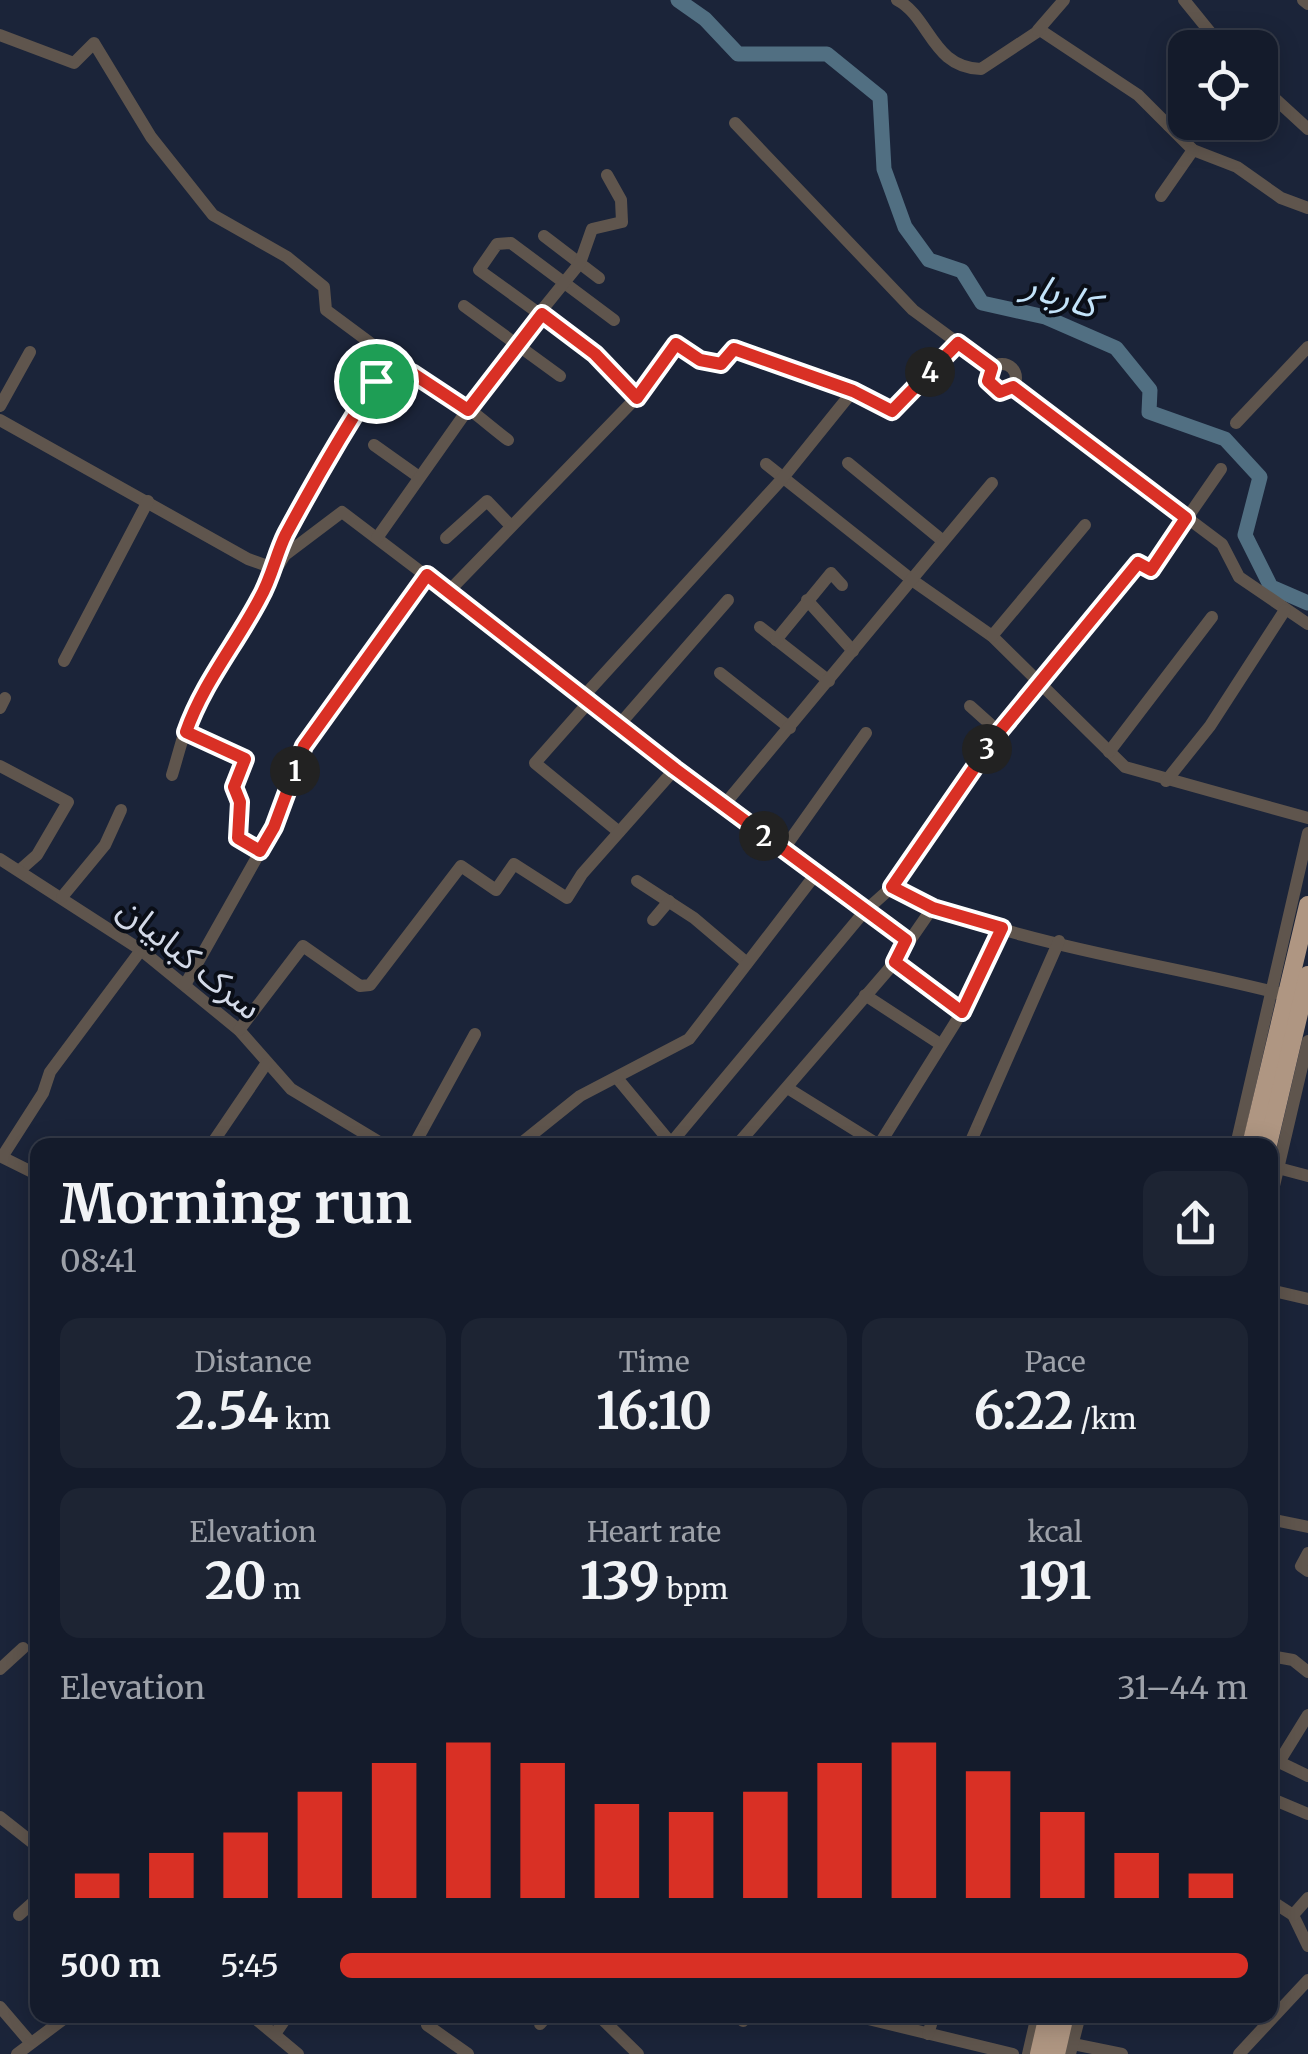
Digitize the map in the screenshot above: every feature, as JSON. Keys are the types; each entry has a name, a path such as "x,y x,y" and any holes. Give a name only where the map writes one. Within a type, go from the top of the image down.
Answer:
{"highway":[{"path":"1253,1138 1308,904"},
{"path":"1269,1138 1287,995 1308,975"},
{"path":"1039,2054 1046,2023"},
{"path":"1065,2023 1066,2051"}],"street":[{"path":"897,0 913,10 931,43 971,69 981,69 1038,30 1059,2"},
{"path":"1184,0 1208,30"},
{"path":"1038,30 1107,72 1168,125"},
{"path":"0,36 74,63 94,43 150,137 213,215 287,257 324,287 326,310 388,356 284,538 276,568"},
{"path":"1278,102 1308,129"},
{"path":"735,123 912,310 992,368 1010,367 1015,374 1013,387"},
{"path":"1183,140 1193,150 1237,167 1281,198 1308,208"},
{"path":"1161,196 1193,150"},
{"path":"376,538 516,344 580,264 592,229 622,222 621,200 606,175"},
{"path":"544,236 599,278"},
{"path":"614,320 511,243 498,244 479,270 595,354 637,398"},
{"path":"464,306 560,376"},
{"path":"449,591 637,398 676,344 700,360 721,364 734,349 853,391 892,411 958,343"},
{"path":"1236,423 1308,347"},
{"path":"0,406 30,352"},
{"path":"992,368 988,381 992,389 1000,392 1013,387"},
{"path":"358,371 376,381 412,373 508,440"},
{"path":"1013,387 1222,544 1239,576 1308,624"},
{"path":"618,832 535,762 586,699 782,479 853,391"},
{"path":"0,420 248,559 276,568"},
{"path":"374,445 420,477"},
{"path":"766,464 912,580 992,636 1125,767 1308,818"},
{"path":"848,464 943,541"},
{"path":"675,1138 864,912 892,887 1037,682 1138,563 1151,570 1221,470"},
{"path":"724,805 992,483"},
{"path":"64,661 148,501"},
{"path":"446,538 487,502 512,526"},
{"path":"172,775 199,694 241,634 276,568 286,555 342,512 675,769 906,940"},
{"path":"992,636 1085,525"},
{"path":"776,640 831,574 842,585"},
{"path":"185,985 274,827 304,746 427,575"},
{"path":"619,725 728,600"},
{"path":"807,600 854,651"},
{"path":"1166,781 1210,726 1285,610"},
{"path":"1108,752 1212,617"},
{"path":"760,627 829,681"},
{"path":"720,673 790,728"},
{"path":"970,706 999,732"},
{"path":"186,732 245,759 234,787 240,802 238,838 260,851"},
{"path":"782,850 866,734"},
{"path":"0,766 68,802 36,856 20,870"},
{"path":"240,1030 303,946 360,986 370,986 461,866 496,890 514,864 566,898 675,769"},
{"path":"62,896 104,845 121,810"},
{"path":"1238,1138 1287,995 1308,833"},
{"name":"سرک کبابیان","path":"0,859 141,950 240,1030 291,1089 372,1138"},
{"path":"528,1138 580,1096 689,1039 815,875"},
{"path":"637,881 748,962"},
{"path":"892,887 933,908 1002,928 1287,995"},
{"path":"654,920 669,901"},
{"path":"743,1138 895,962 906,940 933,908"},
{"path":"883,1138 962,1012 1002,928"},
{"path":"972,1138 1060,942"},
{"path":"30,1171 1,1156 43,1093 50,1072 141,950"},
{"path":"895,962 962,1012"},
{"path":"865,994 940,1044"},
{"path":"418,1138 476,1034"},
{"path":"1308,1041 1278,1168 1308,1176"},
{"path":"216,1138 266,1064"},
{"path":"616,1078 667,1138"},
{"path":"788,1088 868,1138"},
{"path":"1278,1292 1308,1299"},
{"path":"1278,1521 1308,1527"},
{"path":"1308,1552 1301,1566 1308,1571"},
{"path":"0,1670 23,1648"},
{"path":"1278,1657 1292,1660 1308,1672"},
{"path":"1308,1715 1279,1762 1308,1776"},
{"path":"1278,1801 1308,1814"},
{"path":"1,1821 30,1841"},
{"path":"1308,1898 1282,1908 1308,1946"},
{"path":"19,1916 30,1906"},
{"path":"1278,2012 1308,1980"},
{"path":"0,2006 30,2042"},
{"path":"17,2054 57,2023"},
{"path":"261,2023 298,2054"},
{"path":"275,2034 283,2023"},
{"path":"606,2023 638,2054"},
{"path":"884,2023 1013,2054"},
{"path":"928,2034 931,2023"},
{"path":"1028,2054 1034,2023"},
{"path":"1077,2023 1066,2051 1122,2054"},
{"path":"1239,2054 1268,2023"},
{"path":"427,2025 468,2054"}],"waterway":[{"name":"کاربار","path":"678,0 705,19 738,54 827,54 880,97 884,169 905,227 929,260 962,271 982,303 1045,317 1116,348 1150,390 1149,412 1225,439 1260,477 1245,535 1271,587 1308,603"}],"route":[{"path":"542,314 595,354 637,398 676,344 700,360 721,364 734,349 853,391 892,411 958,343 992,368 988,381 992,389 1000,392 1013,387 1186,518 1151,570 1138,563 1037,682 892,887 933,908 1002,928 962,1012 895,962 906,940 675,769 427,575 304,746 274,827 260,851 238,838 240,802 234,787 245,759 186,732 199,694 241,634 276,568 284,538 376,381 412,373 468,410 512,347 542,314"}]}
